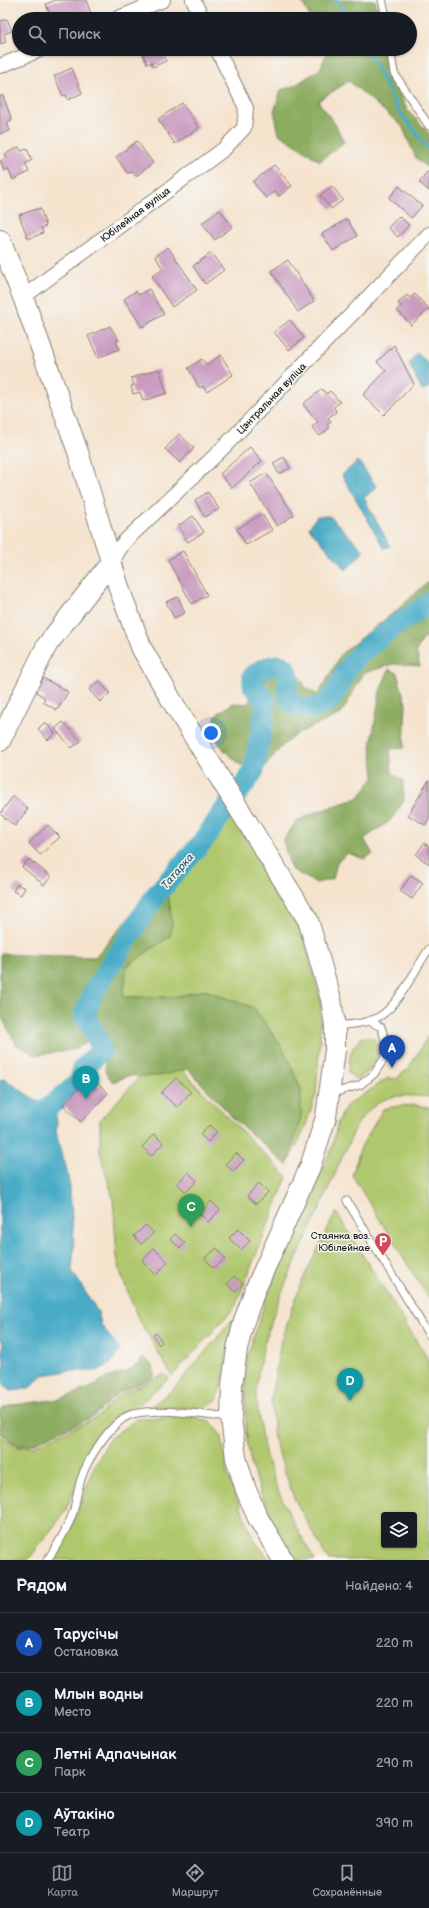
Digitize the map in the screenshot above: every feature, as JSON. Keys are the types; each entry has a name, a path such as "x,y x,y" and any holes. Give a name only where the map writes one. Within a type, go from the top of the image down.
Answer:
{"street":[{"path":"133,12 163,0"},
{"path":"193,0 199,12"},
{"path":"0,66 25,56"},
{"name":"Юбілейная вуліца","path":"23,297 224,149 244,128 246,108 220,56"},
{"name":"Цэнтральная вуліца","path":"112,561 124,542 220,451 429,234"},
{"path":"0,240 8,269 23,297 78,452 120,591 142,649 308,920 325,974 334,1026 335,1050 326,1117 310,1167 255,1290 244,1321 237,1349 232,1385 231,1418 236,1458 246,1490 258,1518 283,1560"},
{"path":"0,741 47,645 112,561"}],"lane":[{"path":"382,0 385,12"},
{"path":"391,56 394,73 429,126"},
{"path":"334,1026 369,1021 383,1014 397,999 429,949"},
{"path":"330,1094 360,1085 374,1074 384,1059 386,1051 381,1027 369,1021"},
{"path":"347,1201 429,1335"},
{"path":"47,1560 53,1553 73,1511 81,1478 99,1446 115,1425 132,1414 156,1412 231,1418"}],"green space":[{"path":"301,0 375,0 378,12 307,12"},
{"path":"326,56 388,56 392,78 407,110 429,133 429,169 416,158 402,126 349,81 318,101 335,124 344,142 320,161 279,134 274,111 281,90 294,86 320,69"},
{"path":"429,581 429,635 423,639 416,651 420,666 393,664 364,673 341,714 298,733 281,747 265,766 244,768 225,751 211,732 216,715 233,703 247,704 266,679 291,663 306,688 318,695 342,653 397,610"},
{"path":"389,669 397,673 406,704 404,748 390,749 392,773 403,780 404,801 390,821 364,839 373,854 364,859 348,853 337,862 333,879 316,883 291,869 283,841 295,823 313,813 358,798 374,778 371,746 380,691"},
{"path":"232,817 273,878 302,932 321,1002 316,1095 304,1130 287,1165 301,1117 206,990 173,997 123,997 127,966 170,936 172,924 168,893"},
{"path":"166,875 172,924 170,936 127,966 123,997 173,997 206,990 254,1008 283,1048 301,1089 301,1117 287,1165 234,1119 188,1069 159,1076 128,1076 113,1082 105,1072 108,1035 88,1042 72,1050 35,1055 16,1044 0,1014 0,954 95,957"},
{"path":"429,1034 429,1097 397,1096 389,1098 374,1106 358,1123 287,1281 263,1348 256,1394 266,1456 272,1475 287,1510 315,1560 297,1560 278,1536 265,1505 251,1464 246,1432 245,1397 247,1358 268,1292 332,1147 338,1122 346,1106 388,1078 396,1079 409,1068"},
{"path":"363,1037 375,1038 377,1045 377,1058 375,1063 368,1071 356,1079 348,1073 349,1062 355,1045"},
{"path":"163,1051 287,1177 235,1307 172,1376 137,1316 121,1274 117,1257 113,1198 100,1152 100,1120"},
{"path":"416,1105 429,1108 429,1299 352,1175 361,1147 383,1109"},
{"path":"336,1212 429,1361 429,1560 328,1560 294,1498 274,1440 271,1398 281,1341 302,1281"},
{"path":"233,1319 223,1380 217,1400 203,1408 148,1408 174,1389"},
{"path":"143,1358 152,1366 154,1377 118,1393 94,1416 30,1445 19,1446 0,1433 0,1410 12,1405 60,1399 92,1387 104,1379 131,1370"},
{"path":"165,1374 169,1378 142,1402 115,1417 89,1453 65,1512 28,1560 0,1560 0,1436 18,1447 32,1447 97,1417 119,1395"},
{"path":"192,1417 211,1421 222,1437 227,1473 254,1540 270,1560 51,1560 72,1526 92,1471 110,1438 137,1419"}],"water":[{"path":"417,353 429,364 429,387 422,391 409,364"},
{"path":"358,461 377,487 364,498 390,546 384,548 342,475"},
{"path":"317,516 330,516 364,551 346,570 309,528"},
{"path":"5,1079 26,1094 55,1111 57,1122 56,1131 60,1150 66,1166 70,1188 74,1247 72,1271 98,1312 101,1325 120,1350 110,1364 97,1371 70,1371 42,1375 29,1389 10,1391 0,1380 5,1364 2,1352 3,1343 0,1338 0,1080"}],"building":[{"path":"56,0 86,0 90,12 49,12 46,4"},
{"path":"7,19 12,31 4,34 6,42 0,44 0,21"},
{"path":"144,56 164,56 166,61 153,67 151,62 147,64"},
{"path":"72,68 82,93 68,100 66,95 63,96 54,76"},
{"path":"0,96 3,96 12,120 7,122 10,131 0,134"},
{"path":"182,103 199,128 175,144 158,119"},
{"path":"137,141 153,163 136,176 133,172 127,173 116,157"},
{"path":"19,147 21,151 27,149 32,160 25,164 29,172 13,180 8,169 4,171 0,161 7,158 5,154"},
{"path":"274,165 292,186 279,196 275,191 266,198 253,182"},
{"path":"427,172 429,173 429,191 419,182"},
{"path":"332,186 343,200 331,209 320,195"},
{"path":"399,186 422,206 411,218 389,198"},
{"path":"40,208 46,226 41,228 43,233 28,239 19,215"},
{"path":"220,210 232,227 215,240 202,223"},
{"path":"399,216 409,225 398,237 388,228"},
{"path":"347,219 357,236 333,251 322,234"},
{"path":"168,247 197,290 172,307 152,276 163,269 155,256"},
{"path":"211,253 224,270 205,284 193,266"},
{"path":"288,260 314,301 298,312 271,271"},
{"path":"149,289 164,314 142,327 124,299 136,291 139,295"},
{"path":"415,294 429,309 411,325 397,310 402,306 398,303 407,295 410,298"},
{"path":"290,320 304,338 289,350 274,332"},
{"path":"110,326 119,340 116,341 119,349 98,358 88,336"},
{"path":"394,345 414,384 384,415 363,395 386,371 377,362"},
{"path":"221,355 233,375 207,392 203,386 200,388 188,368 202,359 206,365"},
{"path":"159,369 167,393 143,401 140,392 133,394 131,386 134,385 131,378"},
{"path":"322,389 326,394 330,391 340,402 334,407 336,412 328,418 331,422 327,425 329,428 320,436 312,427 318,422 303,404"},
{"path":"179,434 194,448 180,463 165,449"},
{"path":"250,447 262,461 232,488 220,474"},
{"path":"284,457 290,468 279,474 273,463"},
{"path":"266,473 294,515 277,526 250,483"},
{"path":"208,492 219,509 205,517 195,500"},
{"path":"262,514 272,530 246,545 237,529"},
{"path":"193,516 204,532 188,542 178,526"},
{"path":"183,551 207,595 192,604 168,560"},
{"path":"178,597 185,613 174,618 166,602"},
{"path":"43,678 68,692 57,710 43,702 45,698 35,691"},
{"path":"99,681 110,693 100,702 89,690"},
{"path":"45,722 55,733 48,740 38,729"},
{"path":"63,722 81,741 72,748 55,729"},
{"path":"429,780 429,819 425,825 408,815"},
{"path":"13,796 28,809 15,826 0,814"},
{"path":"48,825 60,837 40,855 29,843"},
{"path":"424,843 429,846 429,864 416,855"},
{"path":"29,859 51,877 44,885 22,867"},
{"path":"411,875 423,883 412,899 400,891"},
{"path":"17,884 25,888 21,895 13,891"},
{"path":"90,1077 108,1093 81,1122 63,1105"},
{"path":"176,1078 191,1092 177,1107 161,1093"},
{"path":"209,1125 217,1132 208,1142 200,1134"},
{"path":"154,1134 163,1143 151,1156 142,1147"},
{"path":"236,1153 244,1160 233,1171 225,1164"},
{"path":"188,1172 197,1181 186,1192 177,1184"},
{"path":"259,1183 268,1192 256,1204 247,1196"},
{"path":"211,1201 220,1210 208,1222 200,1214"},
{"path":"146,1225 154,1233 141,1244 134,1236"},
{"path":"238,1229 250,1241 241,1250 229,1238"},
{"path":"175,1234 185,1243 180,1248 170,1239"},
{"path":"154,1248 168,1262 156,1275 142,1261"},
{"path":"217,1248 225,1259 213,1268 205,1258"},
{"path":"234,1276 243,1284 235,1292 227,1284"},
{"path":"156,1333 162,1342 159,1345 153,1335"}],"waterway":[{"path":"336,0 345,12"},
{"path":"371,56 399,111 429,150"},
{"name":"Татарка","path":"30,1130 48,1108 79,1083 83,1068 101,1051 96,1035 84,1015 94,991 155,896 204,840 254,770 265,710 264,699 253,686 253,676 262,669 274,665 284,667 289,677 287,693 291,702 304,708 321,706 332,697 347,670 359,655 378,639 429,602"}],"place":[{"name":"Тарусічы","path":"392,1068"},
{"name":"Млын водны","path":"86,1099"},
{"name":"Летні Адпачынак","path":"191,1227"},
{"name":"Стаянка воз. Юбілейнае","path":"383,1256"},
{"name":"Аўтакіно","path":"350,1401"}]}
